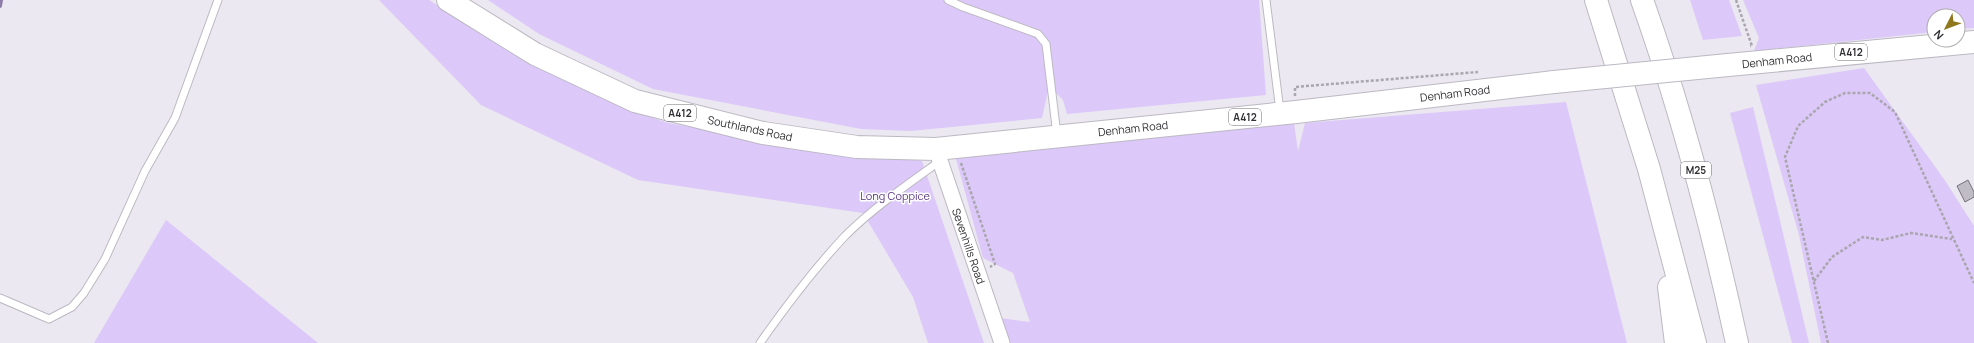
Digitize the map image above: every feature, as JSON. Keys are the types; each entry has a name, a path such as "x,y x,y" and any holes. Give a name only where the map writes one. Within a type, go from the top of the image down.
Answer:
{"main road":[{"name":"Southlands Road","path":"448,0 535,54 635,101 763,133 856,147 938,155"},
{"path":"1596,0 1657,198 1695,343"},
{"name":"M25","path":"1642,0 1663,59 1693,160 1738,343"},
{"name":"Denham Road","path":"938,155 1057,135 1280,113 1554,82 1974,42"},
{"path":"1657,198 1676,343"}],"street":[{"name":"Sevenhills Road","path":"938,155 1002,343"}],"lane":[{"path":"0,298 49,319 72,307 84,292 106,259 145,171 175,118 218,0"},
{"path":"948,0 963,7 1038,34 1046,44 1057,135"},
{"path":"1266,0 1280,113"},
{"path":"760,343 814,272 846,236 938,155"}],"path":[{"path":"1736,0 1752,46 1745,46"},
{"path":"1828,343 1785,157 1798,126 1825,102 1845,93 1870,92 1895,112 1974,283"},
{"path":"1814,281 1832,257 1863,237 1882,240 1911,233 1953,239"}],"green space":[{"name":"Long Coppice","path":"379,0 429,0 516,54 624,108 668,123 775,142 922,161 984,343 928,343 913,297 863,213 638,180 481,105"},
{"path":"488,0 1259,0 1266,95 1067,114 1063,100 1049,86 1042,118 911,131 861,129 653,89 539,34"},
{"path":"1690,0 1729,0 1742,36 1703,40"},
{"path":"1743,0 1974,0 1974,28 1966,28 1966,8 1926,8 1926,33 1754,51 1759,38"},
{"path":"1864,68 1944,179 1974,226 1974,343 1821,343 1799,235 1756,85"},
{"path":"1566,102 1627,343 1009,343 1000,318 1030,322 1013,273 983,258 955,155 1294,123 1298,151 1305,123"},
{"path":"1753,107 1809,343 1792,343 1730,113"},
{"path":"166,220 318,343 94,343"}],"building":[{"path":"1968,180 1974,192 1974,197 1965,202 1957,186"}],"waterway":[{"path":"0,6 1,0"}]}
